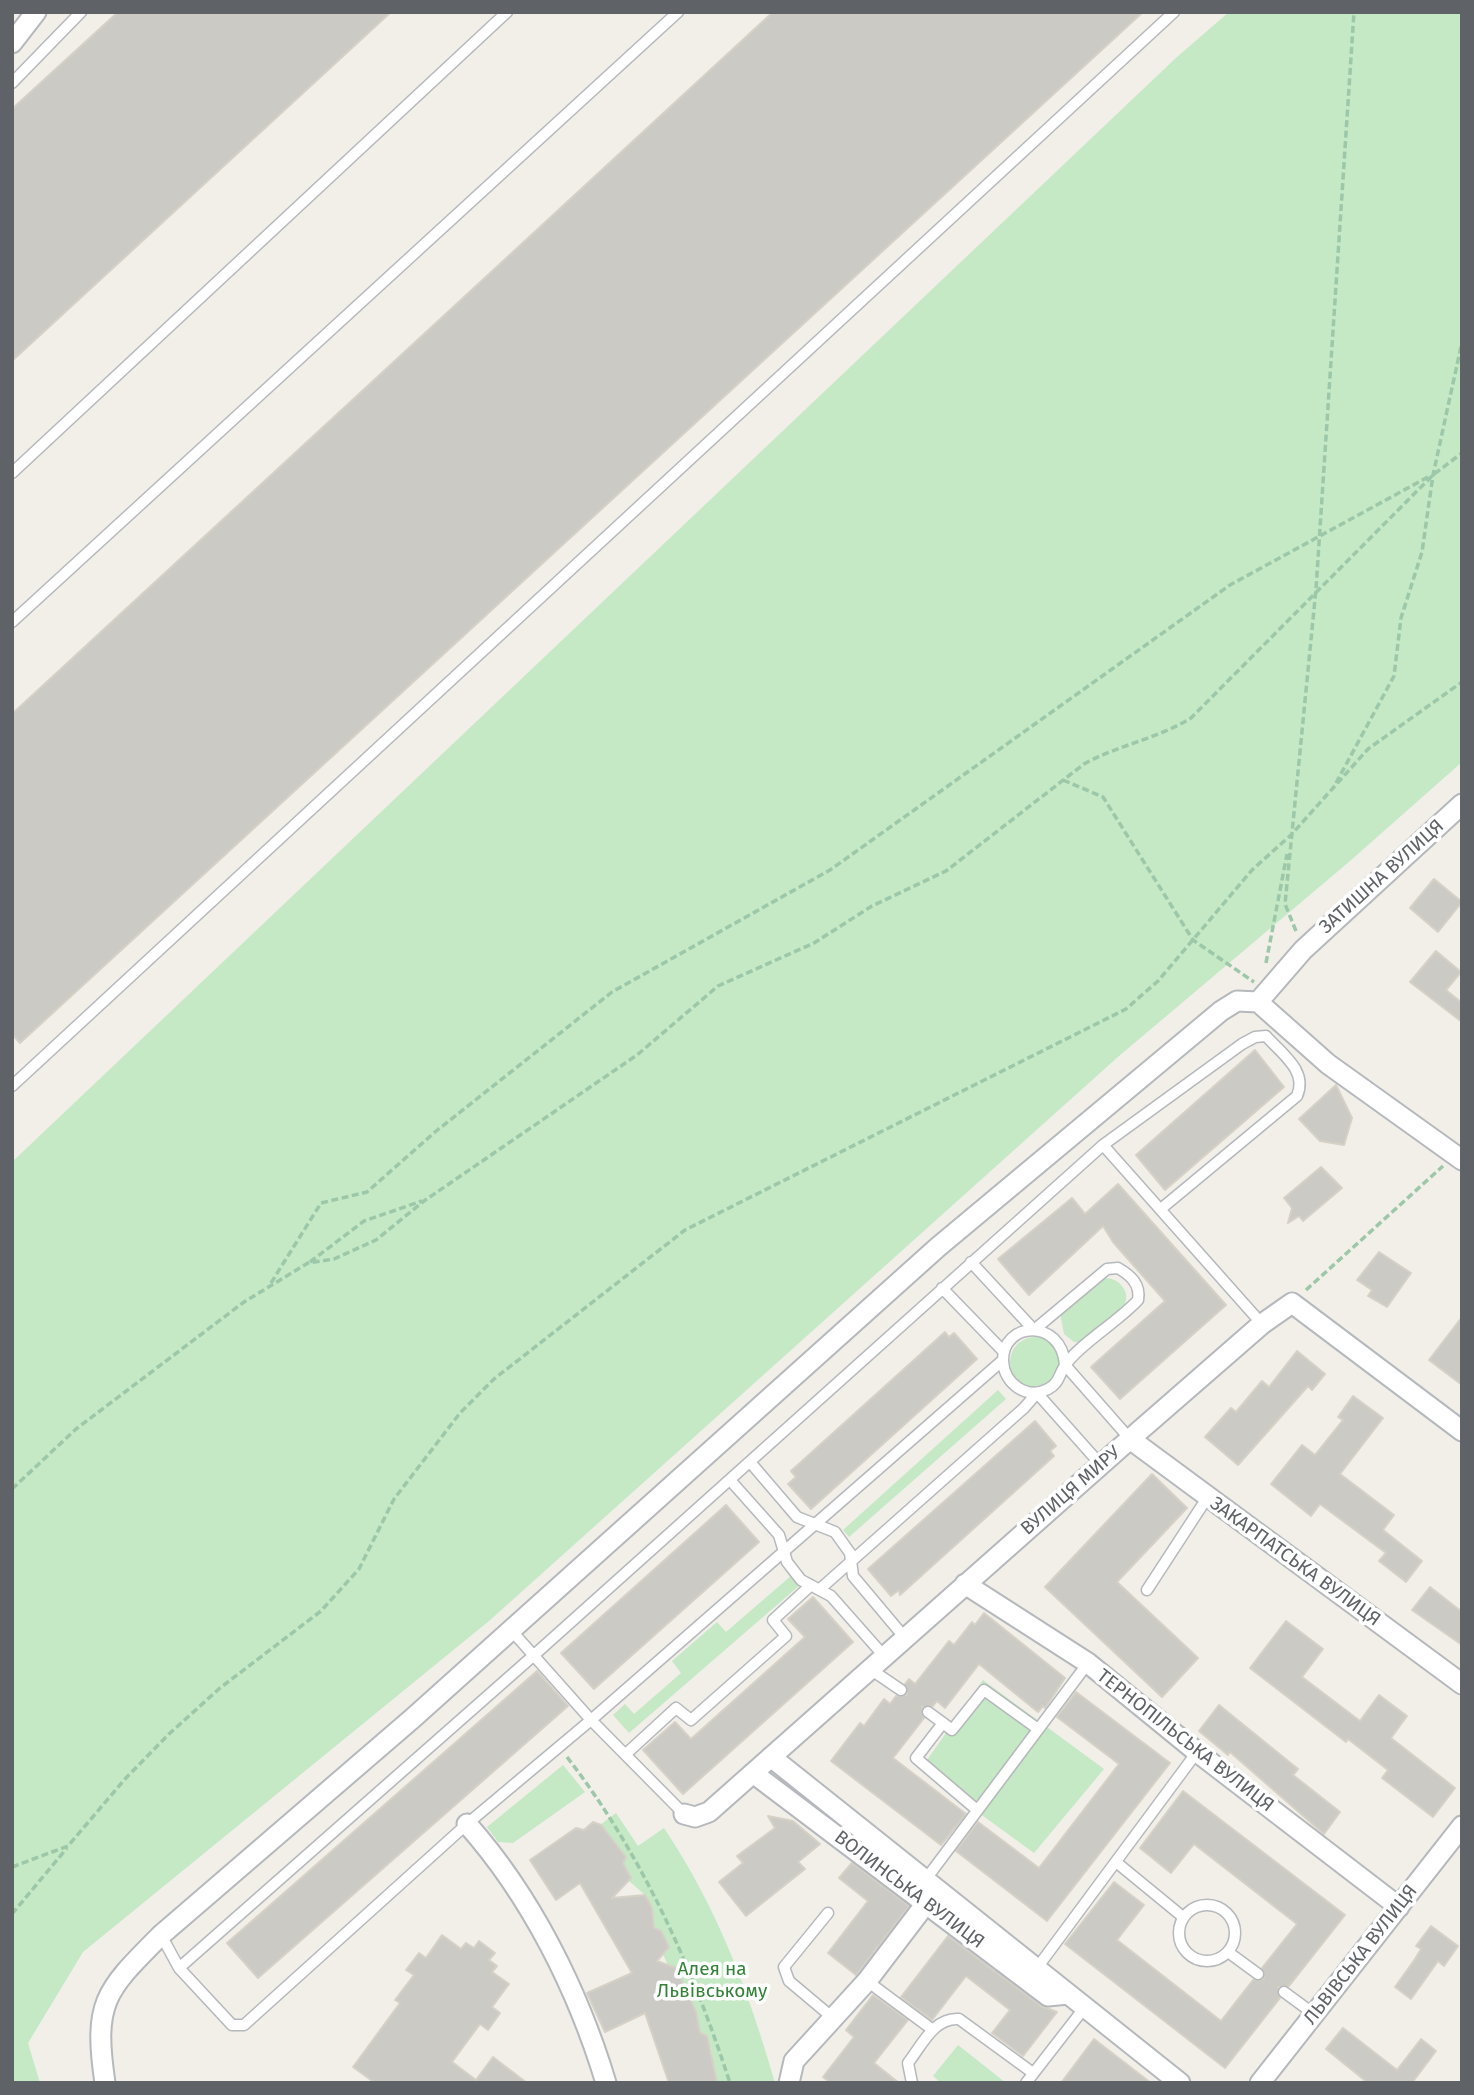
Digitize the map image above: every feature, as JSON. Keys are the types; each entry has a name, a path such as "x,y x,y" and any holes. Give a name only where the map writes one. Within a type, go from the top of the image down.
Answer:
{"street":[{"path":"12,43 36,12"},
{"name":"ЗАТИШНА ВУЛИЦЯ","path":"1260,995 1303,950 1462,804"},
{"path":"105,2083 99,2039 105,2000 129,1967 161,1935 511,1630 949,1239 1221,1011 1237,1001 1260,995 1328,1064 1458,1157"},
{"path":"1292,1303 1462,1431"},
{"name":"ВУЛИЦЯ МИРУ","path":"684,1814 695,1817 709,1812 1130,1439 1262,1324 1292,1303"},
{"name":"ЗАКАРПАТСЬКА ВУЛИЦЯ","path":"1130,1439 1462,1684"},
{"name":"ТЕРНОПІЛЬСЬКА ВУЛИЦЯ","path":"965,1584 1088,1663 1197,1752 1399,1906"},
{"name":"ВОЛИНСЬКА ВУЛИЦЯ","path":"771,1757 930,1890 1048,1996 1068,1994"},
{"name":"ВОЛИНСЬКА ВУЛИЦЯ","path":"753,1773 930,1890 1037,1968 1180,2083"},
{"path":"467,1824 495,1856 548,1941 595,2046 606,2083"},
{"name":"ЛЬВІВСЬКА ВУЛИЦЯ","path":"1260,2083 1462,1826"},
{"path":"789,2083 794,2061 867,1981 930,1890"}],"lane":[{"path":"12,83 81,12"},
{"path":"12,473 508,12"},
{"path":"12,622 678,12"},
{"path":"12,1086 1174,12"},
{"path":"179,1968 533,1656 1102,1145 1242,1044 1266,1036 1301,1074 1301,1086 1297,1096 1161,1208"},
{"path":"1102,1145 1262,1324"},
{"path":"971,1262 1034,1330 1052,1336 1060,1344 1065,1365 1130,1439"},
{"path":"161,1935 179,1968 232,2025 244,2025 467,1824 785,1551 1003,1356 1015,1336 1034,1330 1107,1269 1118,1268 1136,1282 1138,1300 1065,1365 1056,1384 1037,1393 851,1561 773,1620 786,1636 691,1720 676,1708 627,1753"},
{"path":"942,1288 1003,1356 1004,1372 1016,1387 1037,1393 1101,1465"},
{"path":"750,1462 797,1517 835,1532 844,1543 853,1576 905,1638"},
{"path":"730,1480 779,1535 792,1569 815,1588 831,1596 877,1662 901,1690"},
{"path":"1147,1590 1207,1498"},
{"path":"511,1630 591,1720 627,1753 684,1814"},
{"path":"930,1890 977,1810 1088,1663"},
{"path":"928,1712 952,1730 984,1690 1038,1729"},
{"path":"943,1723 916,1758 977,1810"},
{"path":"1037,1968 1197,1752"},
{"path":"1116,1862 1182,1917"},
{"path":"1206,1905 1224,1911 1234,1924 1235,1934 1228,1952 1210,1961 1191,1956 1180,1938 1182,1917 1206,1905"},
{"path":"828,1913 784,1967 789,1981 833,2018"},
{"path":"1228,1952 1258,1974"},
{"path":"867,1981 933,2030"},
{"path":"1284,1992 1314,2014"},
{"path":"1026,2083 1085,2007"},
{"path":"912,2083 908,2063 933,2030 948,2018 959,2019 1033,2073"}],"path":[{"path":"1303,950 1285,904 1316,589 1354,12"},
{"path":"1332,789 1394,676 1401,618 1422,552 1433,475 1462,342"},
{"path":"308,1263 359,1251 376,1240 424,1201 637,1055 718,986 814,943 872,906 946,871 1062,780 1106,752 1173,729 1191,718 1316,589 1433,475 1462,453"},
{"path":"271,1284 321,1203 367,1192 435,1132 612,992 830,870 1230,585 1433,475"},
{"path":"12,1914 125,1779 169,1734 220,1688 321,1611 359,1569 394,1499 460,1413 494,1379 685,1230 1126,1009 1158,981 1252,870 1291,835 1368,749 1462,682"},
{"path":"1062,780 1103,797 1193,940 1260,995 1291,835"},
{"path":"1292,1303 1458,1157"},
{"path":"12,1489 76,1429 271,1284 308,1263 364,1221 424,1201"},
{"path":"559,1747 602,1804 658,1898 708,2013 730,2083"},
{"path":"12,1867 68,1846"}],"green space":[{"path":"1229,12 1462,12 1462,762 1350,861 1119,1056 489,1621 83,1952 28,2043 40,2083 12,2083 12,1162 1177,57"},
{"path":"1100,1278 1119,1283 1126,1296 1125,1304 1114,1319 1085,1343 1074,1342 1064,1334 1060,1313"},
{"path":"1035,1337 1052,1345 1060,1362 1052,1379 1035,1387 1018,1379 1010,1362 1018,1345"},
{"path":"998,1390 1006,1399 849,1537 843,1530"},
{"path":"792,1575 800,1585 629,1733 613,1715 625,1704 634,1714 681,1673 672,1661 717,1622 726,1632"},
{"path":"983,1680 1104,1769 1034,1853 920,1770"},
{"path":"563,1765 585,1792 513,1843 498,1842 487,1827"},
{"name":"Алея на Львівському","path":"616,1813 638,1846 664,1828 683,1858 730,1951 775,2083 717,2083 709,2059 712,2054 707,2037 700,2036 662,1952 651,1915 652,1908 645,1895 629,1881 631,1878 623,1863 626,1857 600,1825"},
{"path":"958,2045 1006,2083 941,2083 933,2076"}],"building":[{"path":"118,12 391,12 12,361 12,109"},
{"path":"773,12 1143,12 20,1043 12,1034 12,714"},
{"path":"1434,879 1462,902 1438,932 1410,908"},
{"path":"1436,951 1461,972 1446,990 1462,1003 1462,1022 1410,982"},
{"path":"1255,1050 1284,1087 1165,1190 1136,1155"},
{"path":"1336,1085 1352,1118 1344,1145 1320,1141 1299,1119"},
{"path":"1321,1167 1342,1188 1303,1221 1299,1216 1288,1223 1292,1208 1284,1198"},
{"path":"1118,1184 1226,1305 1120,1399 1091,1367 1165,1301 1113,1242 1103,1226 1029,1295 998,1259 1072,1198 1085,1214"},
{"path":"1379,1252 1411,1273 1387,1307 1368,1296 1372,1290 1357,1280"},
{"path":"1462,1317 1462,1385 1429,1360"},
{"path":"945,1332 949,1337 954,1333 977,1359 811,1509 788,1484 796,1477 791,1471"},
{"path":"1297,1351 1325,1374 1312,1390 1308,1386 1238,1465 1205,1437 1231,1408 1236,1412 1262,1381 1269,1387"},
{"path":"1353,1396 1383,1418 1340,1474 1394,1515 1383,1530 1422,1561 1406,1582 1379,1561 1386,1553 1320,1504 1311,1516 1271,1484 1302,1445 1315,1455 1343,1420 1338,1417"},
{"path":"1035,1421 1056,1446 1050,1451 1054,1456 900,1595 899,1590 891,1596 868,1569"},
{"path":"1152,1474 1187,1508 1117,1582 1198,1658 1162,1697 1045,1587"},
{"path":"726,1505 759,1542 594,1689 561,1653"},
{"path":"1430,1587 1462,1612 1462,1645 1412,1610"},
{"path":"813,1597 853,1642 683,1794 643,1750 675,1722 691,1739 805,1637 788,1619"},
{"path":"984,1613 1065,1678 1045,1708 1043,1706 1038,1712 979,1664 945,1708 937,1701 933,1706 922,1707 924,1718 893,1758 966,1814 941,1845 831,1761 860,1723 864,1726 884,1699 890,1704 896,1696 907,1695 905,1684 909,1679 915,1684 949,1641 954,1645 972,1622 975,1625"},
{"path":"1286,1621 1323,1649 1302,1677 1360,1721 1379,1695 1407,1716 1391,1738 1455,1788 1433,1817 1382,1778 1388,1770 1348,1739 1346,1742 1250,1668"},
{"path":"537,1671 568,1706 258,1978 227,1943"},
{"path":"1076,1692 1170,1763 1047,1921 956,1851 978,1822 1039,1868 1119,1764 1057,1717"},
{"path":"1219,1705 1298,1769 1293,1775 1340,1812 1324,1834 1230,1752 1228,1755 1199,1731"},
{"path":"1183,1791 1345,1915 1289,1986 1278,1987 1280,1998 1225,2068 1065,1944 1114,1882 1144,1905 1117,1940 1221,2021 1253,1980 1264,1979 1262,1968 1297,1924 1194,1844 1171,1873 1140,1848"},
{"path":"768,1816 793,1821 820,1844 798,1862 805,1869 746,1916 719,1882 743,1863 737,1856 775,1828"},
{"path":"593,1822 601,1825 626,1857 623,1863 631,1878 612,1898 645,1895 652,1908 654,1928 661,1931 669,1947 657,1961 676,1968 696,2012 700,2033 707,2036 717,2083 669,2083 645,2013 605,2032 587,1993 632,1973 580,1883 556,1900 530,1860 576,1828 584,1830"},
{"path":"852,1863 909,1906 856,1975 828,1953 868,1901 839,1878"},
{"path":"1431,1926 1458,1946 1444,1966 1438,1961 1411,1999 1395,1987 1421,1949 1416,1946"},
{"path":"442,1935 461,1949 466,1943 474,1948 479,1941 495,1953 489,1960 497,1966 492,1972 509,1984 492,2007 500,2013 488,2030 480,2024 452,2062 476,2080 493,2057 527,2083 375,2083 353,2067 400,2003 395,2000 414,1975 406,1970 419,1953 426,1958"},
{"path":"948,1936 1041,2006 1057,2012 1023,2056 992,2033 1010,2010 966,1976 932,2020 901,1997"},
{"path":"873,1995 908,2020 874,2063 899,2083 831,2083 823,2077 854,2037 846,2030"},
{"path":"1343,2028 1397,2070 1421,2039 1436,2051 1412,2083 1368,2083 1326,2049"},
{"path":"1094,2039 1151,2083 1061,2083"}]}
